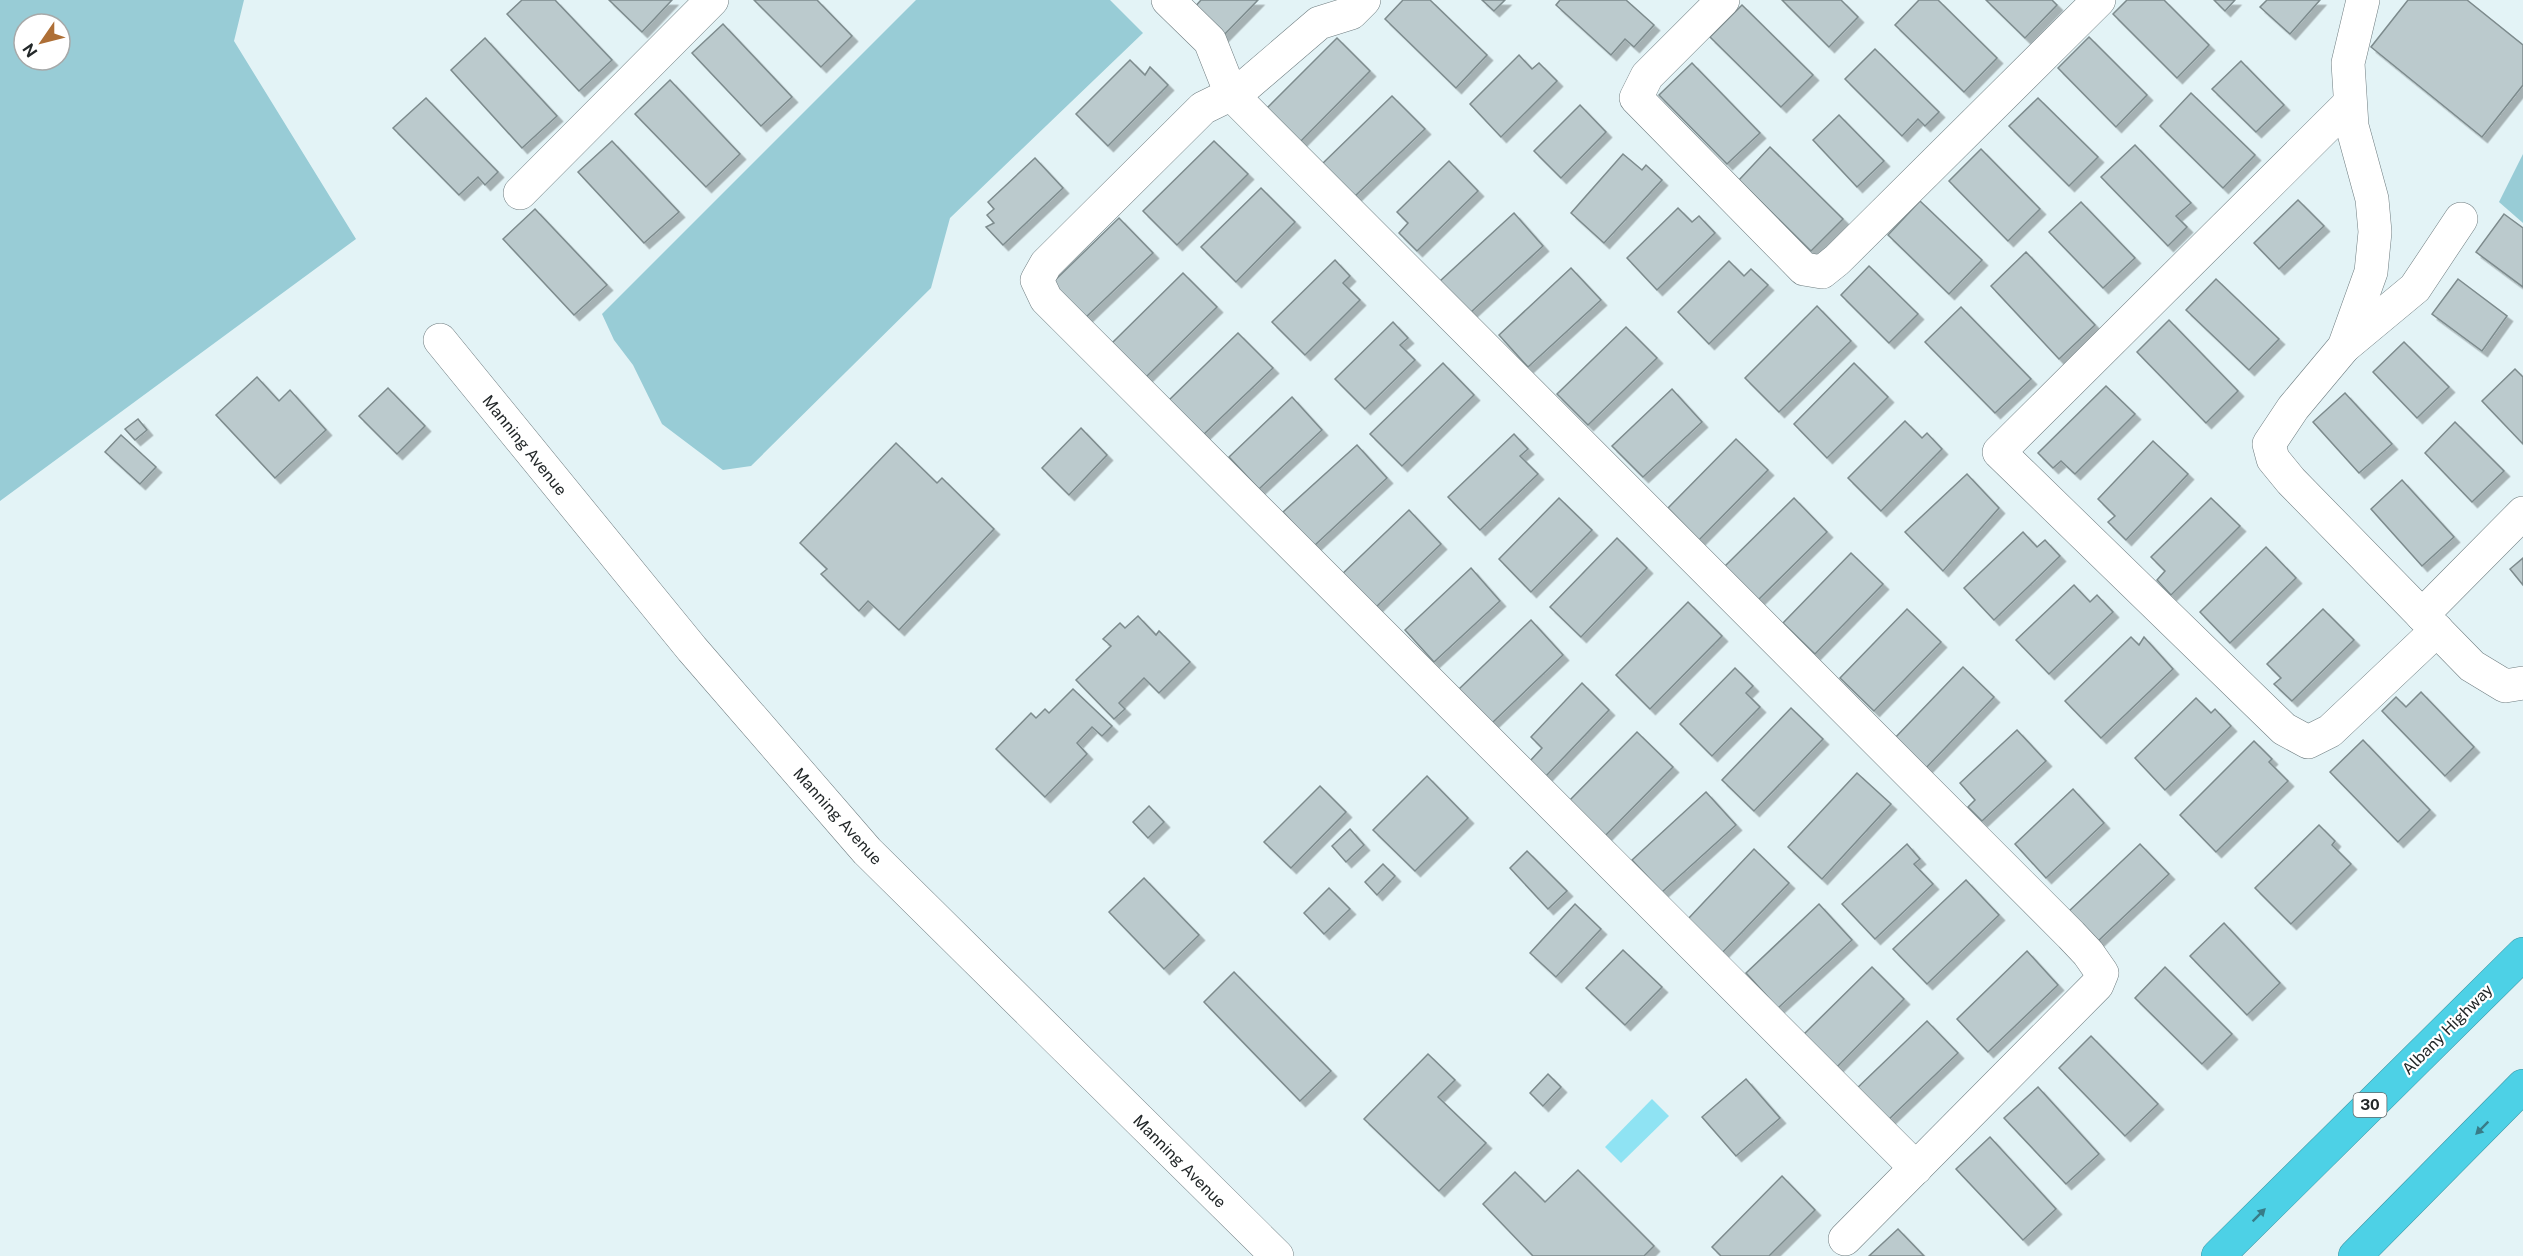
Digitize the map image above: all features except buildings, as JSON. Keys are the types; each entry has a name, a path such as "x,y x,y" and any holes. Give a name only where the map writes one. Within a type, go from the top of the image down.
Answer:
{"highway":[{"name":"Albany Highway","path":"2218,1256 2523,954"},
{"path":"2355,1256 2523,1086"}],"street":[{"path":"520,194 712,0"},
{"path":"1167,0 1210,41 1232,94 2088,952 2102,973 2097,985 1845,1239"},
{"path":"1364,0 1351,13 1319,23 1242,89 1203,108 1046,264 1037,280 1046,299 1916,1168"},
{"path":"1723,0 1647,76 1636,98 1804,269 1822,272 1846,251 2099,0"},
{"path":"2344,347 2371,272 2375,232 2372,199 2352,126 2350,104 2348,63 2363,0"},
{"path":"2350,104 1999,452 2284,729 2308,742 2330,731 2430,622 2523,513"},
{"path":"2462,219 2415,288 2344,347 2293,408 2269,444 2273,459 2291,481 2472,666 2505,686 2523,683"},
{"name":"Manning Avenue","path":"440,340 692,649 867,851 1277,1256"}],"shaded area":[{"path":"0,0 244,0 234,41 356,239 0,501"},
{"path":"916,0 1110,0 1143,33 950,218 931,288 751,466 723,470 662,424 633,365 614,340 602,314"},
{"path":"2523,154 2523,223 2499,202"},
{"path":"1652,1099 1669,1116 1621,1163 1605,1147"}]}
